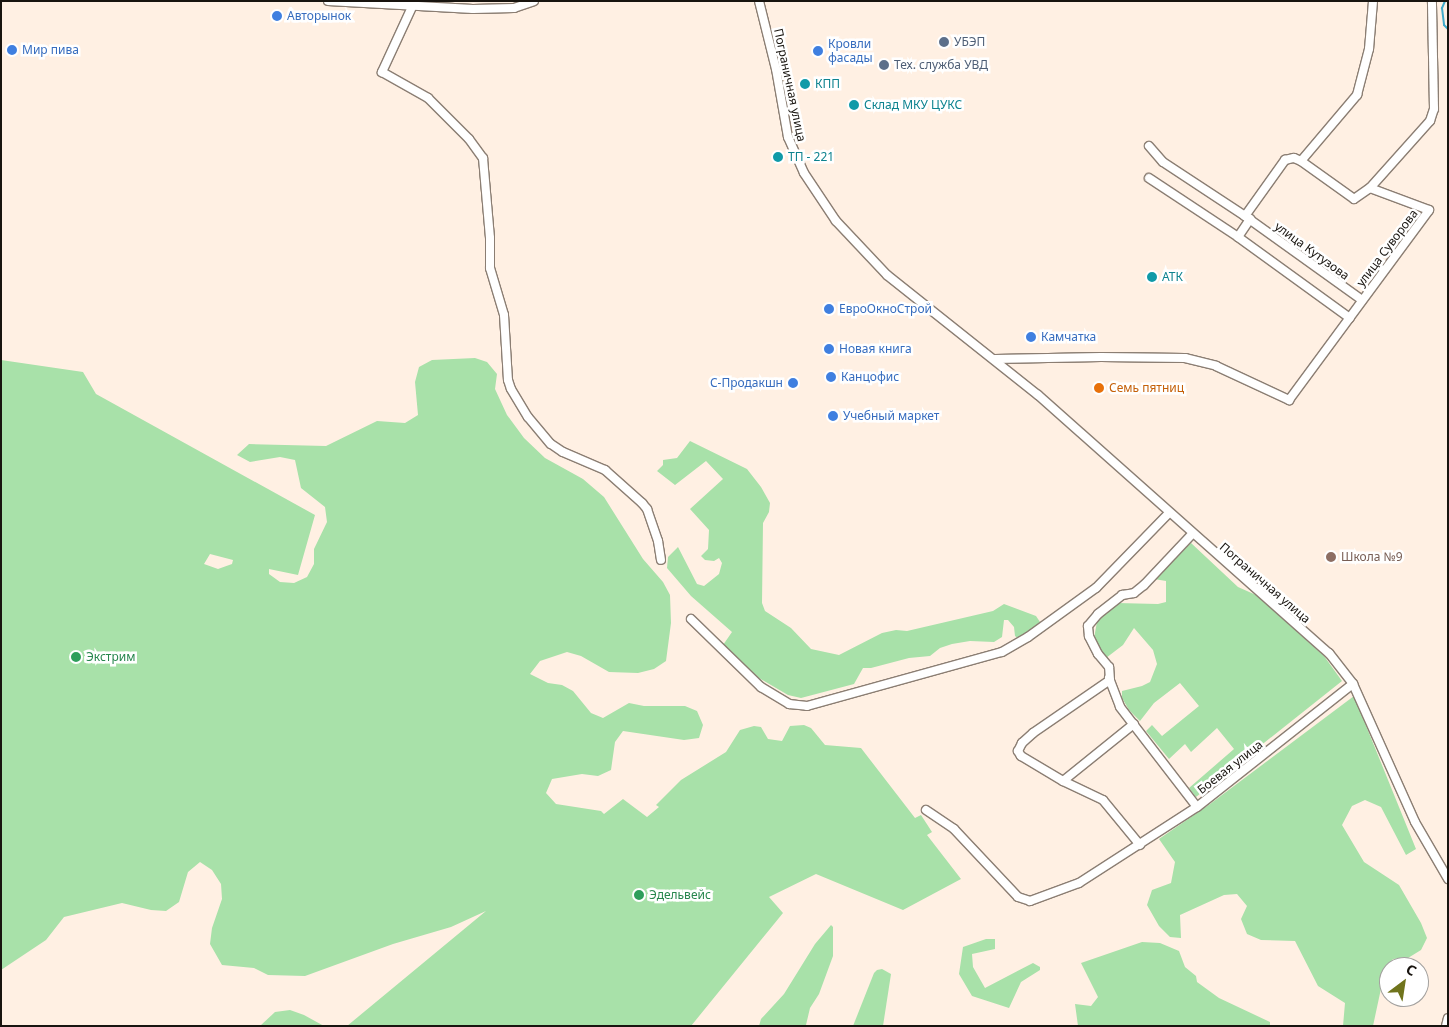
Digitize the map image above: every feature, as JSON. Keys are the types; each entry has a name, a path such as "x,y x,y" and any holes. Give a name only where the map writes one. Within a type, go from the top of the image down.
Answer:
{"street":[{"path":"328,1 412,7 505,8 522,6 534,1"},
{"name":"Пограничная улица","path":"759,1 776,69 788,137 799,164 819,198 846,233 881,270 1038,395 1192,534 1329,652 1353,684 1415,822 1448,879"},
{"path":"1301,162 1357,96 1370,49 1373,1"},
{"path":"1238,237 1247,218 1285,160 1294,158 1354,199 1370,188 1430,121 1434,109 1432,1"},
{"path":"412,7 382,72 428,98 469,139 483,158 490,238 490,268 504,315 508,380 511,389 528,417 551,444 563,452 605,470 642,502 647,510 658,541 661,560"},
{"name":"улица Кутузова","path":"1149,146 1163,162 1247,218 1362,300"},
{"path":"1149,178 1238,237 1350,318"},
{"name":"улица Суворова","path":"994,359 1185,358 1216,366 1289,400 1429,210 1370,188"},
{"path":"691,619 761,687 789,704 807,706 1002,652 1028,637 1096,588 1169,513"},
{"name":"Боевая улица","path":"1192,534 1144,585 1134,593 1122,595 1098,614 1088,626 1089,636 1098,654 1110,667 1110,679 1120,707 1198,807 1353,684"},
{"path":"1110,679 1034,733 1022,743 1018,751 1021,756 1062,781 1103,800 1140,845"},
{"path":"1062,781 1134,724"},
{"path":"926,810 954,829 1018,897 1030,901 1079,883 1198,807"},
{"path":"1446,1026 1448,1018"}],"green space":[{"path":"475,358 487,362 497,374 495,389 507,415 524,438 545,458 583,479 604,497 643,559 663,582 670,595 671,623 666,661 654,669 638,673 609,672 581,656 567,652 540,661 530,674 548,683 562,685 573,691 591,713 603,718 629,703 644,706 685,706 697,711 703,725 699,738 684,740 623,731 615,742 611,770 598,776 582,774 552,779 546,793 556,804 601,811 604,814 623,799 647,817 659,807 656,805 681,780 726,752 740,730 754,726 761,727 768,739 782,741 790,726 804,725 811,728 825,745 861,748 915,818 921,815 932,832 927,835 961,879 903,910 816,874 769,897 783,913 691,1026 347,1026 486,911 451,927 393,944 305,976 268,975 254,968 222,965 210,944 212,928 222,899 221,884 212,870 200,862 188,872 179,902 166,911 151,910 122,903 64,917 46,940 1,970 1,360 83,372 96,394 315,515 298,575 269,569 269,574 280,582 294,583 307,577 314,564 314,549 327,522 325,507 301,488 295,460 280,457 250,462 237,455 249,444 326,446 377,421 405,423 418,415 415,382 419,367 432,360","holes":["210,554 233,560 232,564 218,569 204,564"]},
{"path":"690,441 747,469 761,487 770,503 769,512 763,523 762,603 765,611 791,628 811,649 839,655 882,633 896,630 907,631 993,611 1004,604 1036,616 1040,622 1038,627 1019,639 1015,636 1014,627 1008,620 1004,620 1002,637 994,642 970,641 952,644 940,648 930,656 909,658 871,668 863,668 854,684 801,698 788,695 759,678 723,645 732,632 691,596 667,568 668,557 678,547 697,584 704,586 719,574 722,563 719,558 714,561 705,560 701,556 708,549 709,530 690,509 723,479 706,461 675,485 657,471 663,465 663,460 677,458"},
{"path":"1191,543 1238,587 1256,595 1324,656 1342,681 1196,797 1189,788 1234,749 1217,728 1191,752 1185,744 1169,759 1146,731 1152,725 1162,736 1199,706 1180,683 1154,703 1140,721 1129,710 1122,698 1122,691 1150,682 1157,664 1153,650 1134,628 1123,645 1106,658 1094,638 1097,622 1102,614 1117,603 1158,604 1166,602 1166,581 1154,579"},
{"path":"1354,696 1416,849 1406,855 1381,807 1365,800 1352,806 1342,825 1364,862 1399,885 1421,923 1427,938 1421,950 1410,957 1379,957 1379,998 1373,1026 1343,1026 1345,1003 1318,986 1295,941 1261,940 1247,934 1241,919 1247,906 1237,894 1224,895 1180,915 1181,938 1170,937 1159,926 1147,905 1152,890 1171,883 1175,862 1159,839 1210,804"},
{"path":"831,925 833,927 833,956 819,994 810,1008 806,1025 759,1026 761,1019 784,994 815,944"},
{"path":"986,939 995,939 995,949 972,954 973,967 985,988 1033,963 1040,967 1040,970 1021,982 1009,1008 972,996 959,974 963,947"},
{"path":"1142,942 1160,943 1179,951 1185,967 1196,976 1197,982 1219,998 1270,1022 1270,1026 1078,1026 1075,1004 1091,1006 1098,997 1081,963"},
{"path":"882,969 891,974 883,1026 853,1026 874,973"},
{"path":"290,1010 324,1026 260,1026 275,1012"}],"waterway":[{"path":"1445,1 1442,8 1444,25 1448,29"}],"place":[{"name":"Авторынок","path":"277,16"},
{"name":"УБЭП","path":"944,42"},
{"name":"Мир пива","path":"12,50"},
{"name":"Кровли фасады","path":"818,51"},
{"name":"Тех. служба УВД","path":"884,65"},
{"name":"КПП","path":"805,84"},
{"name":"Склад МКУ ЦУКС","path":"854,105"},
{"name":"ТП - 221","path":"778,157"},
{"name":"АТК","path":"1152,277"},
{"name":"ЕвроОкноСтрой","path":"829,309"},
{"name":"Камчатка","path":"1031,337"},
{"name":"Новая книга","path":"829,349"},
{"name":"Канцофис","path":"831,377"},
{"name":"С-Продакшн","path":"793,383"},
{"name":"Семь пятниц","path":"1099,388"},
{"name":"Учебный маркет","path":"833,416"},
{"name":"Школа №9","path":"1331,557"},
{"name":"Экстрим","path":"76,657"},
{"name":"Эдельвейс","path":"639,895"}]}
